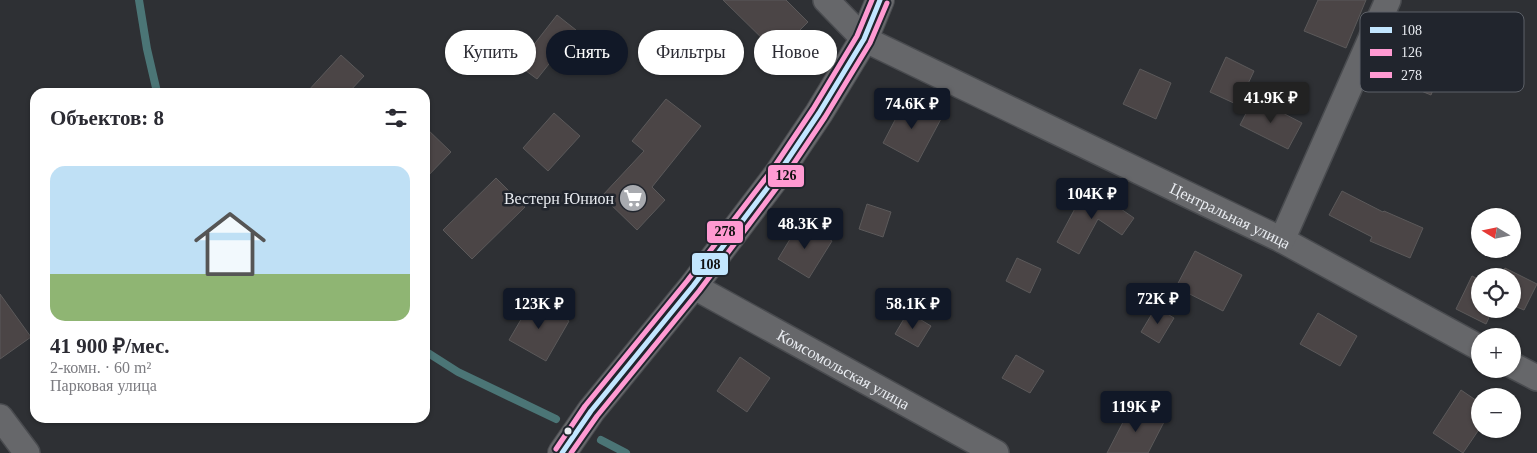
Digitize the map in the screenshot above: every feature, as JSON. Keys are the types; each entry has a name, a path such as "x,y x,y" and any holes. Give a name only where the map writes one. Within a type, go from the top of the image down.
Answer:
{"street":[{"name":"Центральная улица","path":"826,0 864,39 1282,240 1471,343"},
{"path":"562,453 591,411 693,286 778,174 820,113 864,39 880,0"},
{"path":"1383,12 1388,0"},
{"path":"1282,240 1360,63"},
{"name":"Комсомольская улица","path":"693,286 996,453"},
{"path":"1521,370 1537,378"},
{"path":"0,417 27,453"}],"building":[{"path":"723,0 786,0 808,22 800,30 754,30"},
{"path":"1318,0 1366,0 1346,48 1304,31"},
{"path":"557,15 576,30 546,30 546,68 537,79 532,75 536,75 536,42"},
{"path":"341,55 364,76 353,88 311,88"},
{"path":"1226,57 1254,71 1238,105 1210,92"},
{"path":"1140,69 1171,83 1156,119 1123,104"},
{"path":"1254,98 1302,123 1288,149 1240,125"},
{"path":"666,99 701,126 652,187 665,200 637,230 602,196 644,151 632,141"},
{"path":"906,99 942,117 918,162 883,143"},
{"path":"554,113 580,136 548,171 523,148"},
{"path":"430,132 451,152 430,174"},
{"path":"496,178 525,207 472,259 443,230"},
{"path":"1086,188 1134,218 1122,235 1098,219 1079,254 1057,242"},
{"path":"1342,191 1383,212 1423,228 1410,258 1370,241 1372,237 1329,215"},
{"path":"867,204 891,212 883,237 859,229"},
{"path":"801,221 832,241 809,278 778,259"},
{"path":"1195,251 1242,275 1223,311 1176,287"},
{"path":"1017,258 1041,269 1030,293 1006,281"},
{"path":"1521,276 1537,284 1524,310 1521,309"},
{"path":"1471,278 1471,316 1456,309"},
{"path":"0,294 30,338 0,359"},
{"path":"533,299 569,321 546,361 509,340"},
{"path":"1156,307 1174,318 1159,343 1141,332"},
{"path":"908,312 931,326 918,347 895,334"},
{"path":"1318,313 1357,336 1340,366 1300,344"},
{"path":"1474,318 1489,318 1486,324"},
{"path":"1016,355 1044,371 1030,393 1002,378"},
{"path":"740,357 770,378 747,412 717,391"},
{"path":"1461,390 1471,397 1471,438 1473,438 1463,453 1433,433"},
{"path":"1132,405 1164,422 1148,453 1107,453"}],"waterway":[{"path":"139,0 156,88"},
{"path":"430,354 458,372 556,419"},
{"path":"601,440 626,453"}],"transit line":[{"name":"278","path":"556,449 585,406 687,281 772,170 813,109 857,36 872,0"},
{"name":"108","path":"562,453 591,411 693,286 778,174 819,113 864,39 880,0"},
{"name":"126","path":"571,453 597,416 699,291 784,178 825,117 870,43 887,3"}],"place":[{"name":"Вестерн Юнион","path":"633,198"}]}
